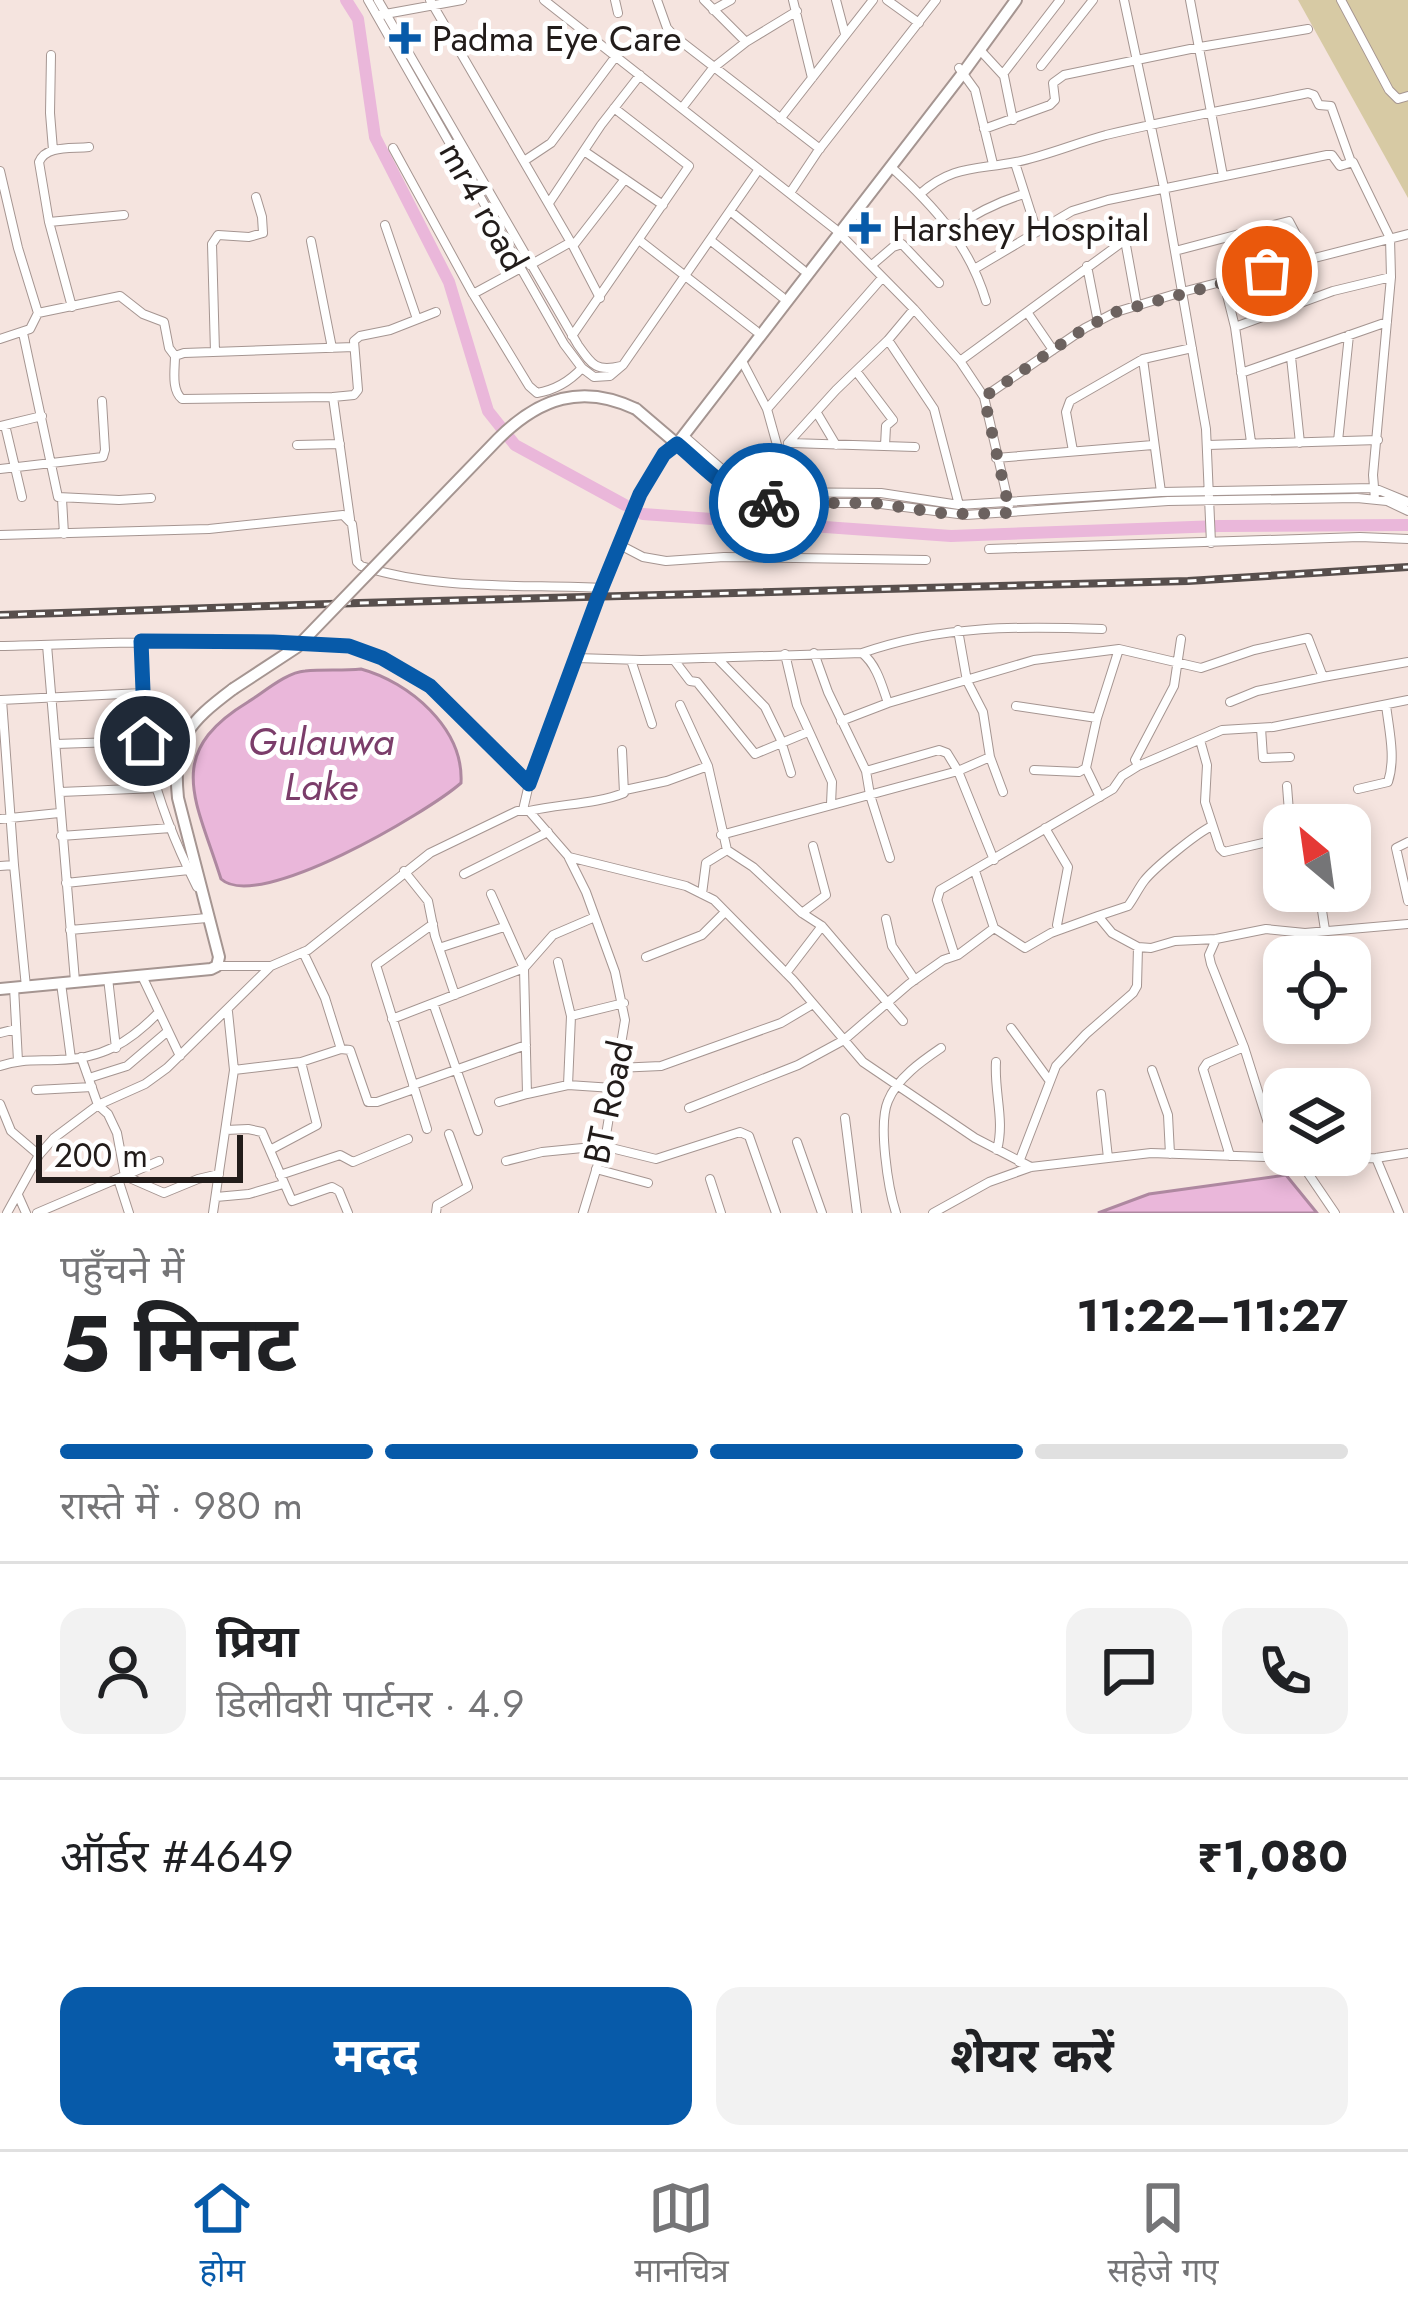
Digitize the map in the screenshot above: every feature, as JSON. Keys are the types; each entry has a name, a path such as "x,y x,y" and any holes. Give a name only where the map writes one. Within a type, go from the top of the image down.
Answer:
{"main road":[{"path":"678,438 980,50 1012,0"},
{"path":"678,438 742,361 756,331 803,270 891,167 1012,0"},
{"path":"13,988 217,966 219,957 178,798 182,739 199,715 297,647 523,416 555,399 599,396 636,409 678,438"}],"street":[{"name":"mr4 road","path":"368,0 381,15 524,267 572,336 596,367 622,365"},
{"name":"mr4 road","path":"378,0 381,15"},
{"path":"381,15 462,0"},
{"path":"544,0 837,231 914,309 984,397 1010,508"},
{"path":"615,0 618,13"},
{"path":"657,0 667,28 820,148"},
{"path":"704,0 746,43"},
{"path":"713,10 730,0"},
{"path":"793,0 812,78"},
{"path":"836,0 845,35"},
{"path":"780,119 873,0"},
{"path":"887,0 919,23"},
{"path":"790,193 936,0"},
{"path":"1003,74 1060,0"},
{"path":"1041,66 1093,0"},
{"path":"1124,0 1164,190 1208,445 1211,539"},
{"path":"1190,0 1223,176"},
{"path":"1341,0 1388,90 1398,99 1408,96"},
{"path":"432,3 601,298"},
{"path":"682,108 713,68 797,11"},
{"path":"984,129 1054,102 1055,79 1308,29"},
{"path":"980,50 1003,74 1013,120"},
{"path":"52,55 53,150"},
{"path":"524,161 551,143 616,56"},
{"path":"961,70 976,90 993,164"},
{"path":"549,203 640,75"},
{"path":"920,194 953,172 1015,163 1150,124 1311,93 1319,105 1331,106 1351,162 1390,238 1375,493"},
{"path":"572,336 689,166 614,108"},
{"path":"72,307 39,162 53,150 88,147"},
{"path":"393,148 521,374 534,390 546,391 564,384 582,368 599,377 610,376 622,365 759,169"},
{"path":"584,151 663,205"},
{"path":"976,268 1072,212 1108,200 1330,154 1340,166 1351,162"},
{"path":"1015,163 1037,232"},
{"path":"891,167 950,230 976,268 986,301"},
{"path":"0,171 38,314 23,333 0,339"},
{"path":"473,294 572,244 625,178"},
{"path":"950,230 1001,201 1024,194"},
{"path":"214,352 212,244 218,235 263,233 256,197"},
{"path":"730,211 803,270"},
{"path":"49,222 124,214"},
{"path":"1175,251 1286,221 1309,260"},
{"path":"385,225 417,320"},
{"path":"984,397 1098,322 1137,306 1408,234"},
{"path":"639,240 756,331"},
{"path":"710,240 782,297"},
{"path":"959,361 1125,241 1137,306"},
{"path":"311,242 332,348"},
{"path":"872,265 902,244 939,283"},
{"path":"1087,266 1098,322"},
{"name":"mr4 road","path":"524,267 542,310 582,368"},
{"path":"1235,326 1333,291 1391,277"},
{"path":"767,409 881,278"},
{"path":"1225,283 1251,442"},
{"path":"38,314 115,296 125,298 143,314 164,322 169,348 176,356 176,394 182,399 354,395 358,390 356,338 436,312"},
{"path":"783,444 914,309"},
{"path":"1027,312 1053,350"},
{"path":"1241,373 1387,322"},
{"path":"23,333 57,494 62,499 64,534"},
{"path":"1338,441 1349,335"},
{"path":"888,340 934,409 959,505"},
{"path":"176,356 354,347"},
{"path":"1072,451 1066,412 1070,401 1143,359 1192,348"},
{"path":"1291,357 1300,442"},
{"path":"1143,359 1161,492"},
{"path":"742,361 783,444 777,504"},
{"path":"856,371 893,420 886,426 885,446"},
{"path":"333,397 357,562 362,566 399,578 452,584 604,588"},
{"path":"0,469 105,455 102,401"},
{"path":"817,413 836,445"},
{"path":"22,497 2,426 42,416"},
{"path":"526,810 529,784 640,494 678,438"},
{"path":"678,438 748,490 881,493 1010,508 1209,495 1375,493 1408,505"},
{"path":"678,438 749,501 873,503 947,514 1161,492 1209,495"},
{"path":"1208,445 1378,440"},
{"path":"297,445 340,444"},
{"path":"783,444 914,447"},
{"path":"996,458 1153,445"},
{"path":"62,499 152,498"},
{"path":"0,535 209,529 344,515 350,520"},
{"path":"989,549 1211,539 1408,539"},
{"path":"620,545 653,560 926,560"},
{"path":"576,658 862,653 958,630 1102,629"},
{"path":"958,630 967,681 983,712 990,757 1003,792"},
{"path":"842,721 987,672 1034,660 1119,649 1201,668 1308,638 1323,677"},
{"path":"1138,766 1136,760 1174,686 1180,639"},
{"path":"0,646 141,641 349,646 382,658 430,686 529,784"},
{"path":"141,641 145,741 172,827 204,899"},
{"path":"47,645 76,1058 117,1133 128,1213"},
{"path":"1100,797 1086,768 1096,718 1119,649"},
{"path":"814,653 866,771 890,858"},
{"path":"862,653 878,674 888,703"},
{"path":"785,654 797,705 832,782 832,805"},
{"path":"716,657 765,707 791,772"},
{"path":"674,658 755,754 808,732"},
{"path":"631,659 652,724"},
{"path":"1230,702 1257,691 1408,662"},
{"path":"18,1060 12,818 1,700 142,693"},
{"path":"955,956 937,895 940,890 1114,790 1122,776 1138,766 1222,730 1261,728 1408,700"},
{"path":"680,705 708,766 727,850 822,926 903,1021"},
{"path":"1016,706 1096,718"},
{"path":"1358,789 1388,782 1391,777 1386,706"},
{"path":"1261,728 1263,758 1290,758"},
{"path":"1200,740 1207,765 1205,802 1224,852 1263,843"},
{"path":"56,744 145,741"},
{"path":"8,1213 39,1155 67,1127 98,1105 145,1084 271,966 303,952 430,853 526,810 624,794 622,750"},
{"path":"866,771 939,751 947,753 994,860"},
{"path":"721,835 958,771 990,757"},
{"path":"625,790 708,766"},
{"path":"1034,770 1079,772 1086,768"},
{"path":"1288,786 1289,804"},
{"path":"60,792 158,788"},
{"name":"BT Road","path":"526,810 568,857 595,917 624,1003 625,1021 603,1146 584,1213"},
{"path":"0,819 59,813"},
{"path":"975,871 994,928 1025,949 1059,931 1128,907 1157,867 1212,826"},
{"path":"62,836 172,827"},
{"path":"1046,828 1068,867 1059,931"},
{"path":"464,874 548,832"},
{"path":"1408,842 1396,851 1408,901"},
{"path":"802,913 826,896 813,846"},
{"path":"702,894 706,863 727,850"},
{"path":"568,857 702,894 786,973 863,1062 975,1138 1031,1167"},
{"path":"0,866 14,865"},
{"path":"66,884 189,870"},
{"path":"404,871 428,901 454,995"},
{"path":"491,894 524,968 527,1094"},
{"path":"646,957 702,935 725,911"},
{"path":"1322,912 1325,930"},
{"path":"1098,916 1112,933 1138,947 1266,929 1305,933 1408,924"},
{"path":"70,930 207,917"},
{"path":"392,1019 524,968 553,935 595,917"},
{"path":"886,919 892,946 915,980"},
{"path":"427,1129 376,963 433,924"},
{"path":"786,973 822,926"},
{"path":"440,948 504,927"},
{"path":"689,1108 798,1065 844,1040 915,980 994,928"},
{"path":"1216,939 1209,955 1211,964 1263,1106"},
{"path":"1019,1162 1049,1080 1062,1059 1133,994 1138,947"},
{"path":"303,952 325,998 341,1049"},
{"path":"558,962 572,1016 568,1085"},
{"path":"217,966 271,966"},
{"path":"142,974 180,1056"},
{"path":"108,978 116,1048"},
{"path":"433,1003 478,1131"},
{"path":"572,1016 624,1003"},
{"path":"617,1068 661,1066 781,1023 813,1004"},
{"path":"213,1213 234,1070 228,1010"},
{"path":"0,1066 18,1060 76,1058 116,1048 159,1012"},
{"path":"1011,1028 1049,1080"},
{"path":"0,1033 16,1029"},
{"path":"36,1090 90,1082 127,1066 168,1031"},
{"path":"234,1070 350,1050 368,1102 377,1102 526,1045"},
{"path":"1230,1156 1203,1069 1244,1047"},
{"path":"896,1213 887,1175 884,1120 888,1101 921,1062 941,1048"},
{"path":"270,1150 317,1126 301,1062"},
{"path":"997,1062 1002,1127 997,1150"},
{"path":"1152,1070 1168,1115 1170,1154"},
{"path":"499,1102 568,1085 613,1088"},
{"path":"1101,1094 1108,1158"},
{"path":"0,1104 11,1131 39,1155"},
{"path":"845,1118 857,1213"},
{"path":"226,1130 256,1129 265,1137 290,1198 296,1202 336,1188 348,1213"},
{"path":"506,1161 532,1153 603,1146 656,1159 740,1132 749,1136 776,1213"},
{"path":"436,1213 437,1204 469,1186 449,1134"},
{"path":"216,1197 249,1194 340,1155 353,1162 408,1139"},
{"path":"796,1142 822,1213"},
{"path":"1371,1158 1408,1153"},
{"path":"933,1213 988,1182 1031,1167 1170,1154 1263,1157"},
{"path":"1376,1158 1400,1213"},
{"path":"37,1213 159,1162"},
{"path":"596,1169 649,1183"},
{"path":"122,1178 164,1193 219,1174"},
{"path":"1309,1176 1334,1213"},
{"path":"710,1179 721,1213"},
{"path":"18,1195 26,1213"}],"shaded area":[{"path":"1298,0 1408,0 1408,198"}],"water":[{"name":"Gulauwa Lake","path":"361,669 397,685 430,710 453,744 461,783 380,835 304,871 241,886 221,879 193,781 195,760 204,741 221,721 291,675"},
{"path":"1287,1176 1317,1213 1098,1213 1149,1194"}],"waterway":[{"path":"346,0 358,19 375,137 449,282 488,411 515,445 625,505"},
{"path":"643,514 951,536 1408,525"}],"railway":[{"path":"0,615 1188,581 1408,567"}],"way so far":[{"path":"769,503 873,503 947,514 1010,513 984,397 1116,312 1267,271"}],"place":[{"name":"Padma Eye Care","path":"405,38"},
{"name":"Harshey Hospital","path":"865,228"}],"route":[{"path":"145,741 141,641 349,646 382,658 430,686 529,784 640,494 664,454 677,444 737,494 769,503"}]}
